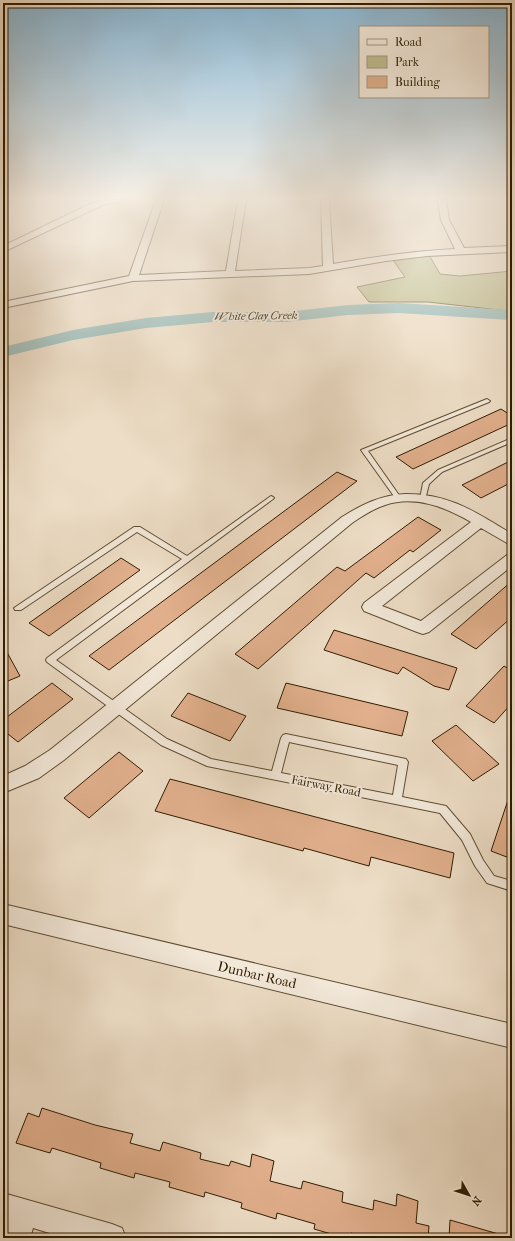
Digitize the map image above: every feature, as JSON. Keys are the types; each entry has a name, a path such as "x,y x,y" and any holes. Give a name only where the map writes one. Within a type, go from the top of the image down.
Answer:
{"street":[{"path":"133,278 140,258"},
{"path":"230,275 233,258"},
{"path":"327,258 328,268"},
{"path":"3,305 133,278 230,275 328,268 387,258"},
{"path":"3,785 32,772 57,756 347,520 365,508 382,501 398,498 423,499 447,504 512,540"},
{"path":"480,522 370,607 423,628 512,558"},
{"name":"Dunbar Road","path":"3,914 512,1036"},
{"path":"16,1238 14,1209 112,1238"}],"lane":[{"path":"398,498 364,450 487,401"},
{"path":"423,499 426,482 440,471 512,440"},
{"path":"18,608 137,529 187,559 271,498"},
{"name":"Fairway Road","path":"187,559 50,660 164,742 210,763 443,809 466,837 479,863 491,880 512,886"},
{"path":"275,776 286,738 403,762 397,800"}],"green space":[{"path":"408,258 431,258 440,274 460,276 512,271 512,309 508,311 428,302 369,302 357,287 405,277 393,260"}],"building":[{"path":"501,409 512,416 512,423 413,469 396,457"},
{"path":"512,460 512,482 481,498 462,485"},
{"path":"337,472 357,481 109,670 89,656"},
{"path":"418,517 441,530 413,552 410,550 374,578 366,573 258,669 235,654 337,567 345,571"},
{"path":"121,558 140,570 49,636 29,623"},
{"path":"512,581 512,617 476,649 451,634"},
{"path":"334,630 457,668 449,690 434,686 403,667 398,674 324,650"},
{"path":"3,645 20,676 3,683"},
{"path":"504,666 512,671 512,703 494,723 466,706"},
{"path":"52,683 73,699 18,742 3,730 3,720"},
{"path":"286,683 408,712 402,736 277,708"},
{"path":"188,693 246,716 230,741 171,716"},
{"path":"456,725 499,764 473,781 432,741"},
{"path":"119,752 143,771 89,818 64,798"},
{"path":"170,779 454,853 450,878 371,857 369,866 304,848 303,851 155,811"},
{"path":"510,794 512,794 512,859 491,851"},
{"path":"42,1108 95,1125 133,1134 130,1143 160,1151 163,1142 201,1153 200,1159 229,1166 231,1161 250,1167 252,1154 274,1161 270,1181 301,1189 303,1181 343,1192 342,1202 373,1210 374,1200 396,1206 397,1194 418,1201 416,1223 429,1226 428,1238 370,1238 351,1233 351,1238 345,1238 314,1229 315,1224 277,1213 276,1219 241,1208 242,1203 205,1192 204,1197 169,1187 170,1182 135,1173 134,1178 100,1168 101,1163 52,1148 50,1153 16,1143 28,1113 39,1117"},
{"path":"450,1220 502,1235 501,1238 449,1238"}],"waterway":[{"name":"White Clay Creek","path":"3,352 73,335 146,323 213,317 286,317 348,310 399,308 512,315"}]}
